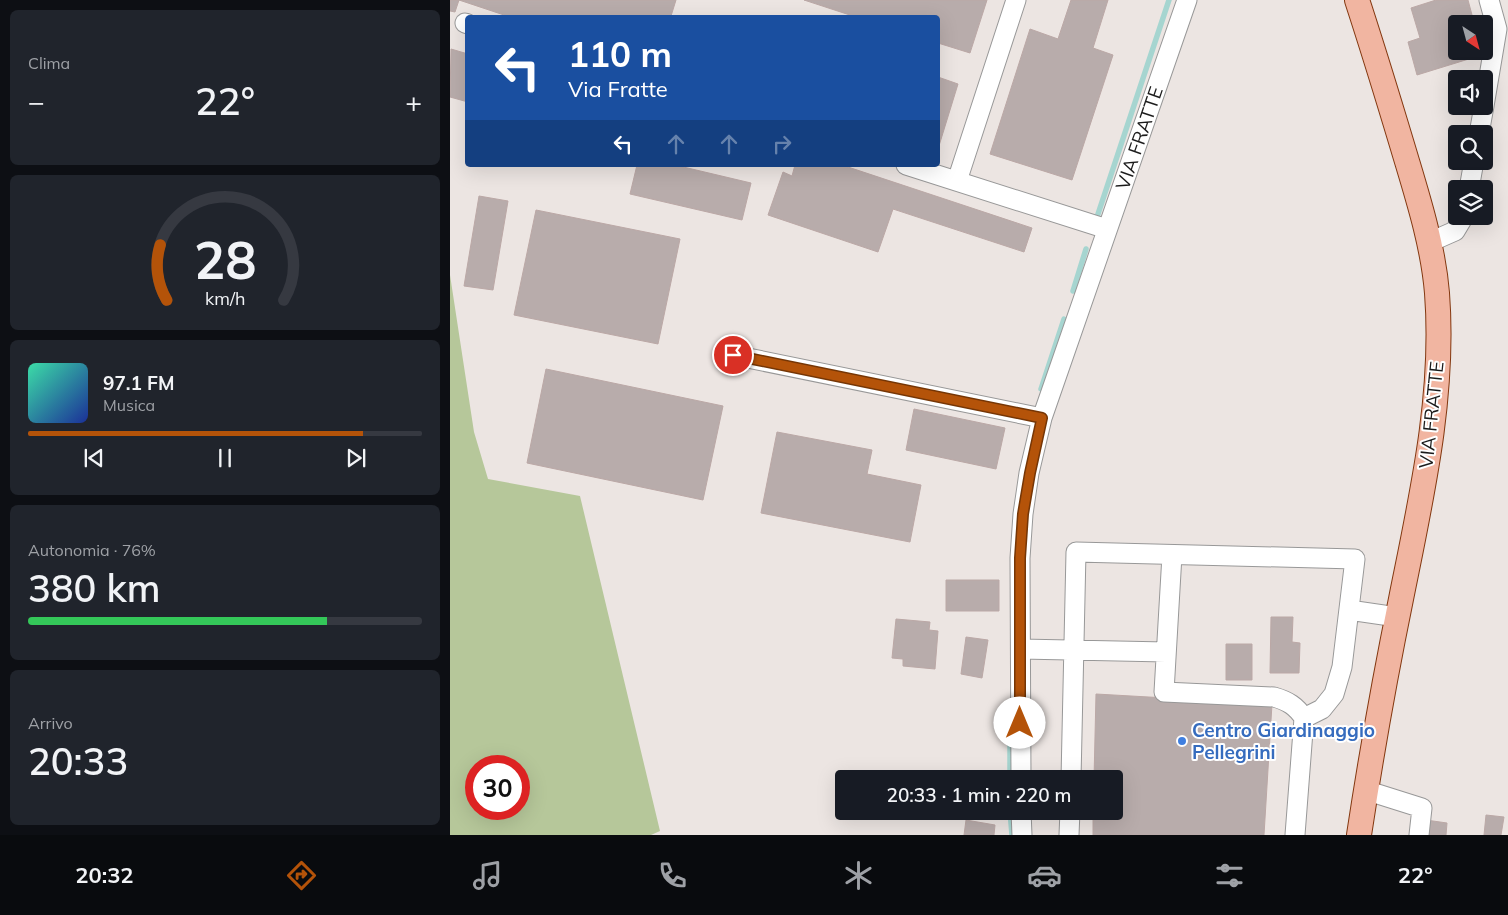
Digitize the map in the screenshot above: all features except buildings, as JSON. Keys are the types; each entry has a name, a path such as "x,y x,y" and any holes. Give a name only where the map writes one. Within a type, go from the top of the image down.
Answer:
{"main road":[{"name":"VIA FRATTE","path":"1357,0 1430,242 1437,292 1439,343 1432,429 1420,507 1397,617 1365,790 1359,835"}],"street":[{"path":"957,181 1016,0"},
{"name":"VIA FRATTE","path":"1021,770 1020,558 1023,514 1030,473 1042,418 1187,0"},
{"path":"1489,0 1497,30 1490,70"},
{"path":"912,167 1107,229"},
{"path":"1430,242 1455,231 1459,225"},
{"path":"733,355 1042,418"},
{"path":"1071,770 1076,552 1354,559 1342,667 1334,694 1322,709 1304,718"},
{"path":"1172,555 1164,692 1274,697 1286,701 1297,708 1304,718 1295,835"},
{"path":"1349,610 1397,617"},
{"path":"1020,649 1166,652"},
{"path":"1365,790 1422,808 1419,835"},
{"path":"1022,820 1022,835"},
{"path":"1069,835 1070,820"}],"green space":[{"path":"450,275 474,432 488,479 580,496 660,831 651,835 450,835"}],"waterway":[{"path":"1096,220 1169,0"},
{"path":"1073,291 1086,249"},
{"path":"1041,389 1064,319"},
{"path":"1010,723 1010,770"},
{"path":"1011,820 1012,835"}],"place":[{"name":"Centro Giardinaggio Pellegrini","path":"1182,741"}],"route":[{"path":"733,355 1042,418 1023,514 1020,558 1020,723"}]}
